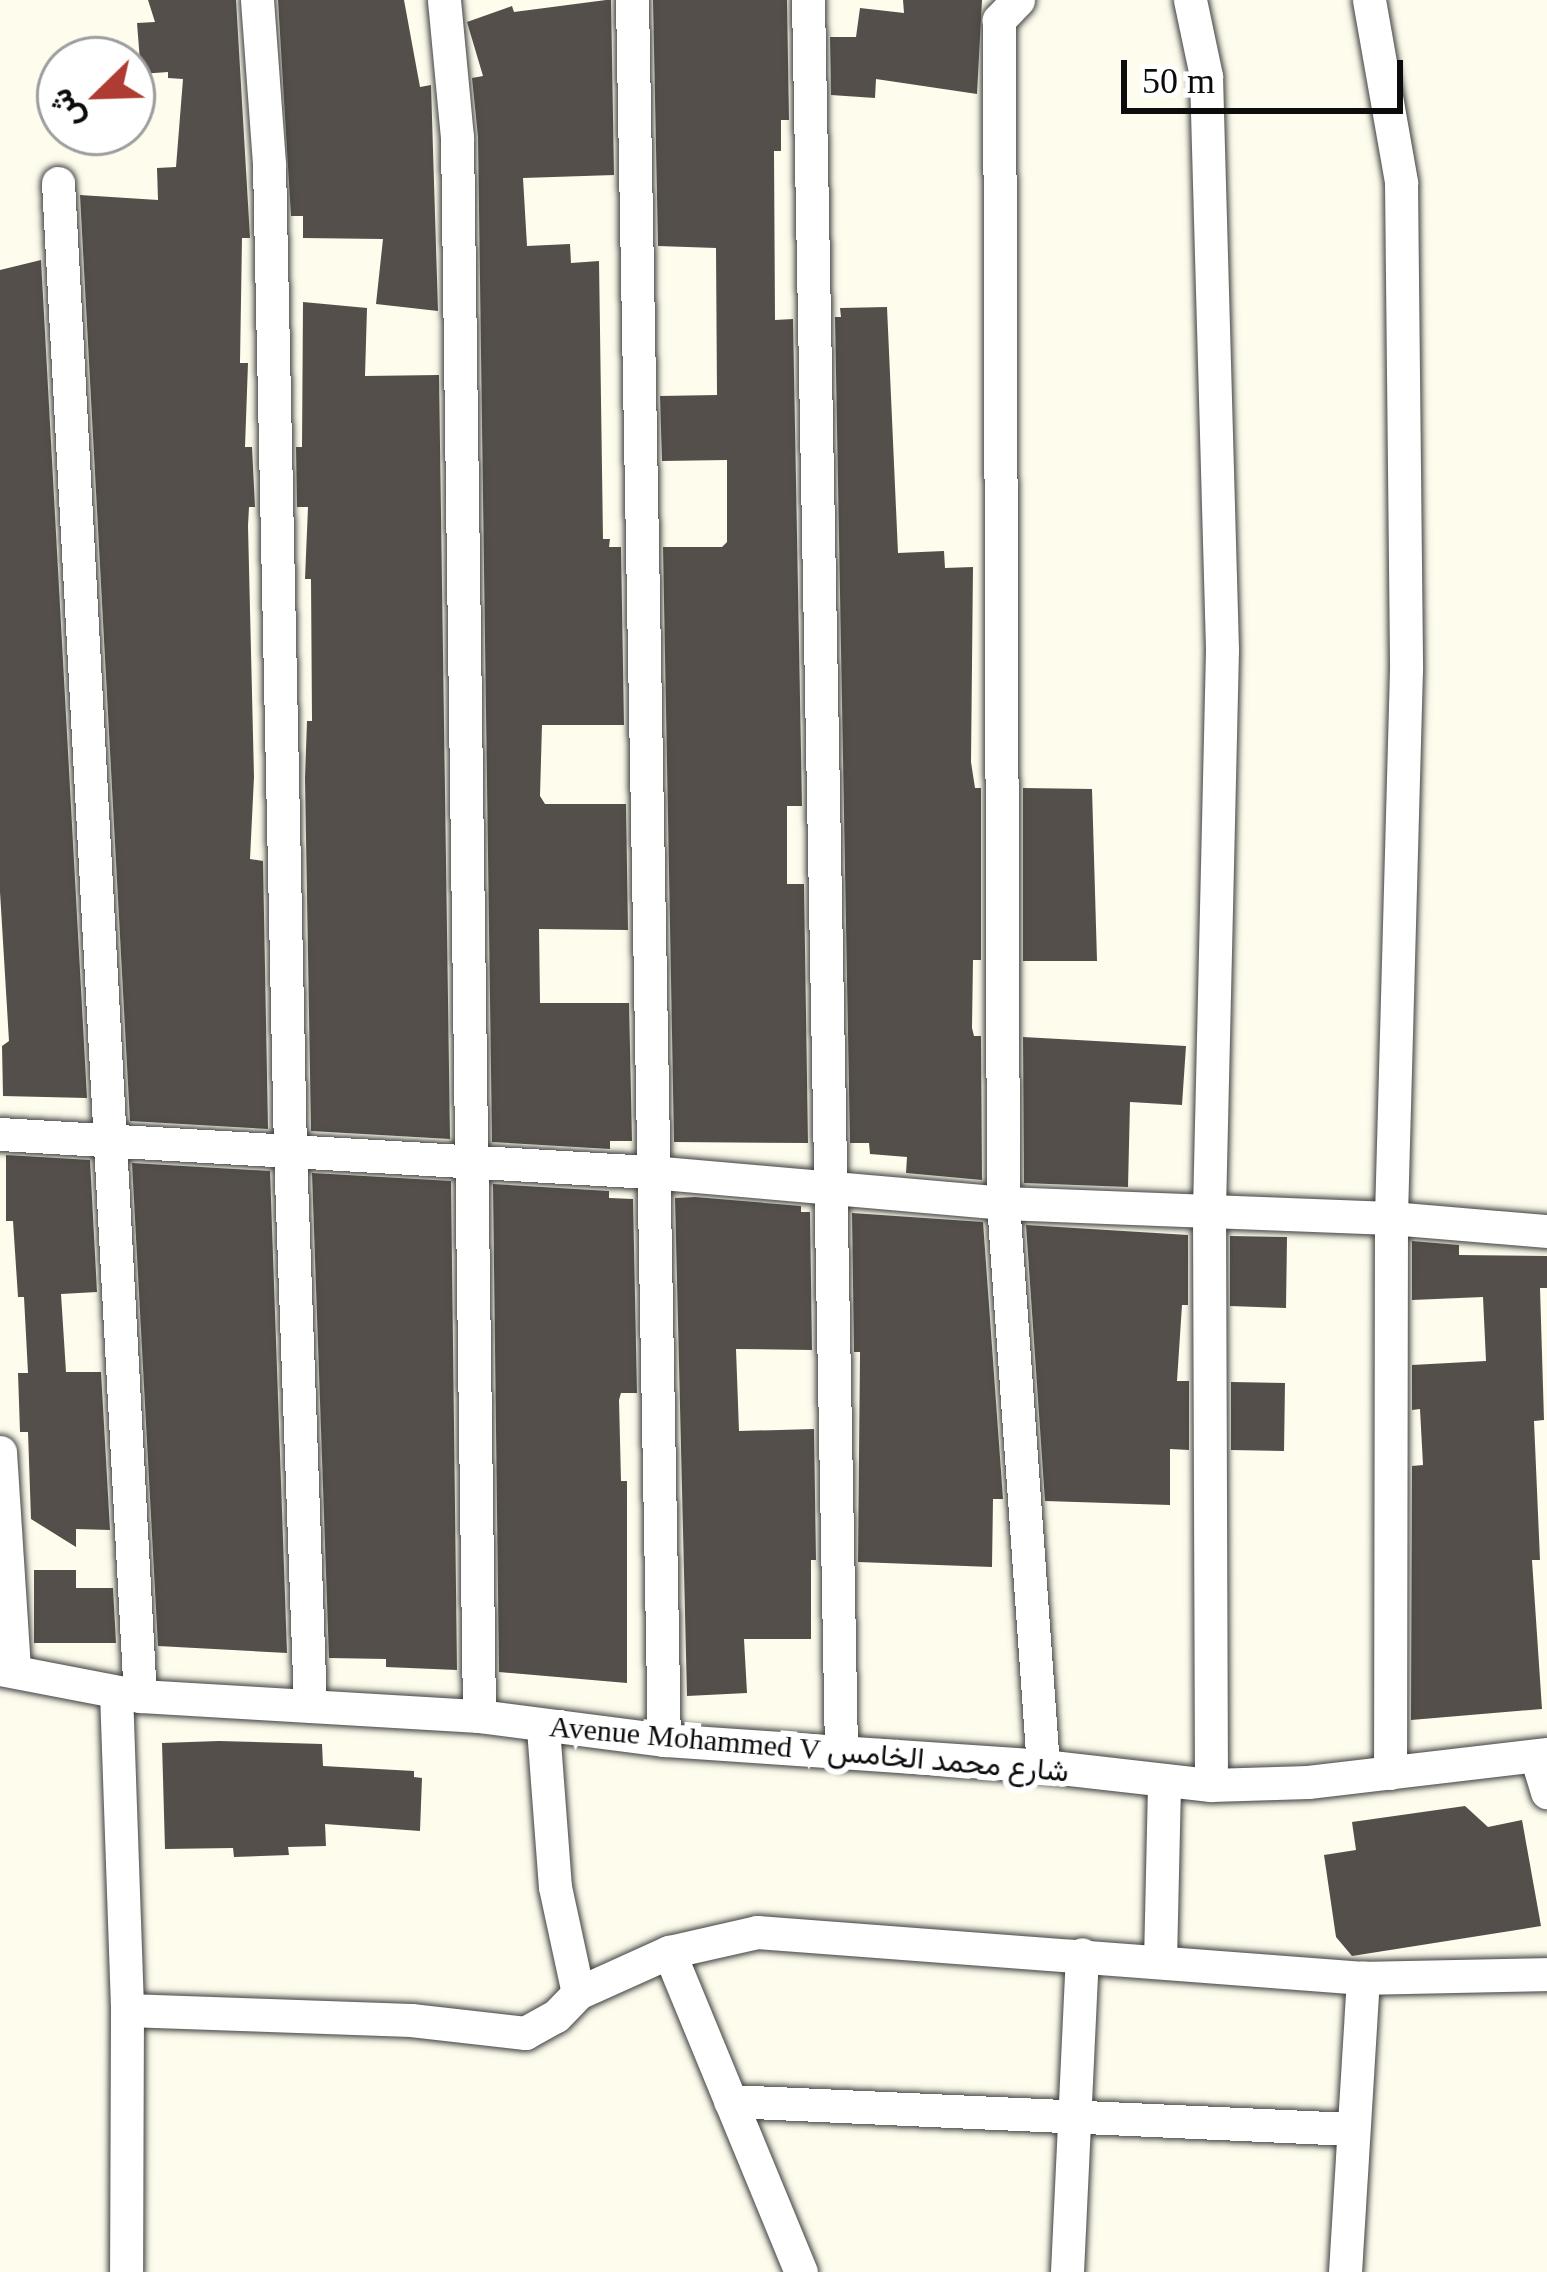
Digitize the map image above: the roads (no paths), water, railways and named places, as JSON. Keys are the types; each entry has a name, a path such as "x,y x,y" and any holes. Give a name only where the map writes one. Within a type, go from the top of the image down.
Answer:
{"street":[{"path":"256,0 268,164 290,1152 310,1706"},
{"path":"444,0 457,137 479,1716"},
{"path":"632,0 664,1740"},
{"path":"808,0 842,1754"},
{"path":"1190,0 1206,76 1222,650 1209,1210 1211,1784"},
{"path":"1369,0 1401,182 1406,669 1391,1218 1390,1773"},
{"path":"1005,7 1003,1202 1043,1766"},
{"path":"58,184 106,1137 128,1694 126,2272"},
{"path":"0,1134 650,1172 1003,1202 1391,1218 1547,1231"},
{"path":"0,1452 7,1670"},
{"name":"Avenue Mohammed V شارع محمد الخامس","path":"7,1670 128,1694 479,1716 543,1728 664,1740 1043,1766 1211,1784 1390,1773 1541,1755"},
{"path":"543,1728 555,1887 578,1993"},
{"path":"1541,1755 1547,1792"},
{"path":"1160,1961 1164,1780"},
{"path":"127,2010 412,2020 525,2033 556,2016 578,1993 669,1952 757,1932 1363,1978 1547,1974"},
{"path":"669,1952 801,2271 824,2272"},
{"path":"1067,2272 1078,2116 1082,1954"},
{"path":"1345,2272 1363,1978"},
{"path":"730,2101 1351,2128"}]}
